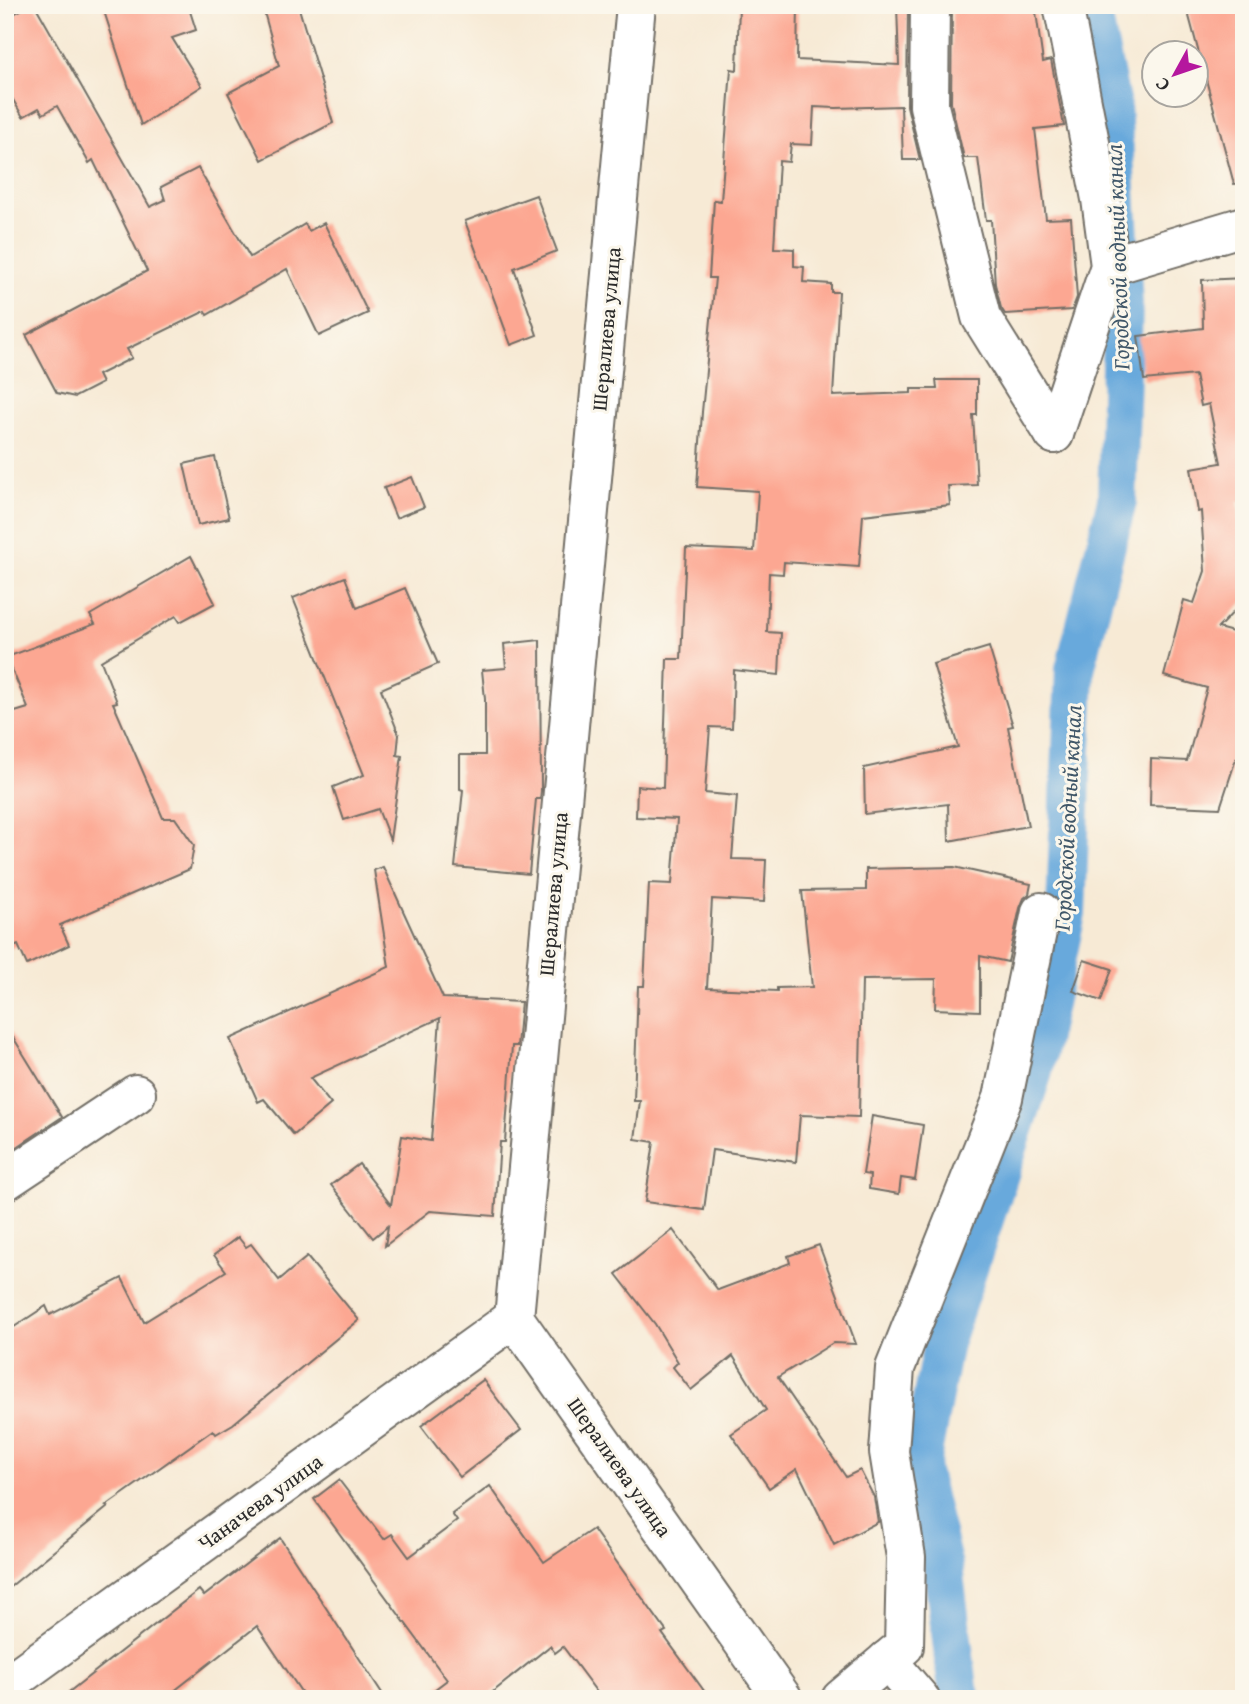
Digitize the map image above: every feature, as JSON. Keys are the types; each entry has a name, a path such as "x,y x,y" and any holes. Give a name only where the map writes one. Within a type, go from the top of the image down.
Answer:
{"street":[{"name":"Шералиева улица","path":"636,5 514,1318 783,1699"},
{"path":"930,5 929,106 981,317 1054,434 1110,266 1101,199 1063,5"},
{"path":"1110,266 1244,226"},
{"path":"841,1699 904,1646 906,1557 889,1452 895,1368 1003,1098 1041,912"},
{"path":"5,1181 136,1094"},
{"name":"Чаначева улица","path":"5,1686 514,1318"},
{"path":"887,1660 920,1699"}],"building":[{"path":"30,5 35,5 150,207 165,200 161,187 198,168 250,257 305,224 309,231 324,223 368,313 319,336 287,269 207,315 205,311 127,349 132,358 98,375 102,383 75,397 57,393 26,335 147,271 93,160 89,163 57,106 43,114 39,108 23,117 5,86 5,19"},
{"path":"102,5 188,5 196,30 172,38 202,86 141,125"},
{"path":"298,5 333,123 262,160 228,93 279,66 264,12"},
{"path":"739,5 798,5 797,60 899,65 897,5 908,5 907,106 920,160 903,160 901,106 814,107 812,145 791,144 789,162 779,161 774,248 794,249 794,266 804,267 803,282 831,284 831,292 839,292 833,396 911,393 911,389 937,389 936,380 977,380 977,415 973,415 977,485 948,486 950,505 863,515 859,567 784,562 783,574 769,573 767,632 781,633 779,675 734,670 732,728 710,727 705,793 737,796 732,859 766,860 764,902 712,899 707,988 777,991 777,988 812,987 802,891 866,890 866,869 954,867 1031,884 1029,894 1020,908 1008,962 980,956 980,1011 935,1009 936,979 862,980 859,1117 800,1115 796,1162 712,1150 704,1210 645,1202 654,1142 635,1139 640,1101 634,1101 638,986 644,986 649,883 672,884 677,819 636,817 637,786 663,788 667,659 681,659 686,548 754,551 758,491 697,487 715,278 709,278 714,200 721,201 731,69 737,70"},
{"path":"952,5 1035,5 1043,62 1051,60 1064,126 1035,129 1046,219 1071,218 1077,297 1072,310 1005,314 1001,308 995,284 991,220 986,220 978,158 964,158 951,103"},
{"path":"1186,5 1244,5 1244,183 1234,184 1210,94 1210,38 1195,38"},
{"path":"536,195 557,251 514,268 537,335 511,345 465,221"},
{"path":"1244,278 1244,502 1238,502 1244,601 1218,628 1244,635 1244,761 1236,759 1220,808 1150,805 1151,759 1187,761 1207,688 1164,676 1184,600 1194,603 1205,571 1201,511 1198,512 1191,468 1221,463 1209,404 1201,406 1195,375 1144,380 1138,336 1203,328 1202,280"},
{"path":"215,457 229,518 198,525 184,464"},
{"path":"412,477 424,507 396,518 384,488"},
{"path":"191,556 215,603 180,622 176,616 101,661 117,702 113,703 163,818 175,818 194,845 190,869 60,925 69,945 27,965 18,945 5,951 5,715 28,708 7,657 95,624 90,615"},
{"path":"345,577 357,608 405,588 438,664 381,689 399,735 397,755 402,756 390,840 378,809 344,820 333,787 364,775 293,598"},
{"path":"540,640 541,791 540,799 536,799 529,874 455,867 463,790 460,789 460,755 485,755 482,670 506,668 504,644"},
{"path":"989,647 1013,726 1008,727 1028,826 949,841 948,804 865,814 864,768 958,747 933,664"},
{"path":"383,867 443,998 521,1002 517,1046 512,1046 505,1142 500,1142 495,1216 430,1211 385,1246 388,1226 373,1238 331,1185 359,1164 391,1205 402,1136 431,1141 440,1018 310,1078 331,1104 294,1135 264,1099 258,1102 230,1039 389,967 374,870"},
{"path":"1084,960 1112,969 1101,1001 1073,991"},
{"path":"5,1024 62,1117 5,1155"},
{"path":"872,1116 923,1125 915,1180 901,1178 899,1194 869,1189 870,1175 863,1174"},
{"path":"673,1230 718,1290 790,1263 788,1256 819,1245 856,1344 833,1343 778,1377 846,1477 860,1470 874,1497 878,1522 834,1545 797,1469 769,1488 731,1434 766,1410 733,1356 691,1390 673,1367 678,1362 655,1324 616,1274"},
{"path":"238,1237 246,1247 251,1244 279,1280 307,1257 359,1320 233,1424 216,1434 213,1430 106,1506 108,1507 5,1591 5,1333 46,1306 50,1315 122,1278 144,1322 226,1271 214,1255"},
{"path":"483,1380 521,1430 460,1477 421,1426"},
{"path":"339,1480 384,1539 392,1534 409,1557 457,1521 452,1514 490,1486 544,1562 593,1529 666,1631 662,1633 710,1699 602,1699 563,1647 555,1653 550,1646 484,1699 422,1699 447,1680 314,1499"},
{"path":"280,1538 386,1699 306,1699 257,1626 164,1699 60,1699 199,1590 204,1596"}],"waterway":[{"name":"Городской водный канал","path":"961,1699 943,1567 919,1469 943,1343 1032,1074 1066,913 1075,669 1117,501 1123,305 1111,106 1090,5"}]}
